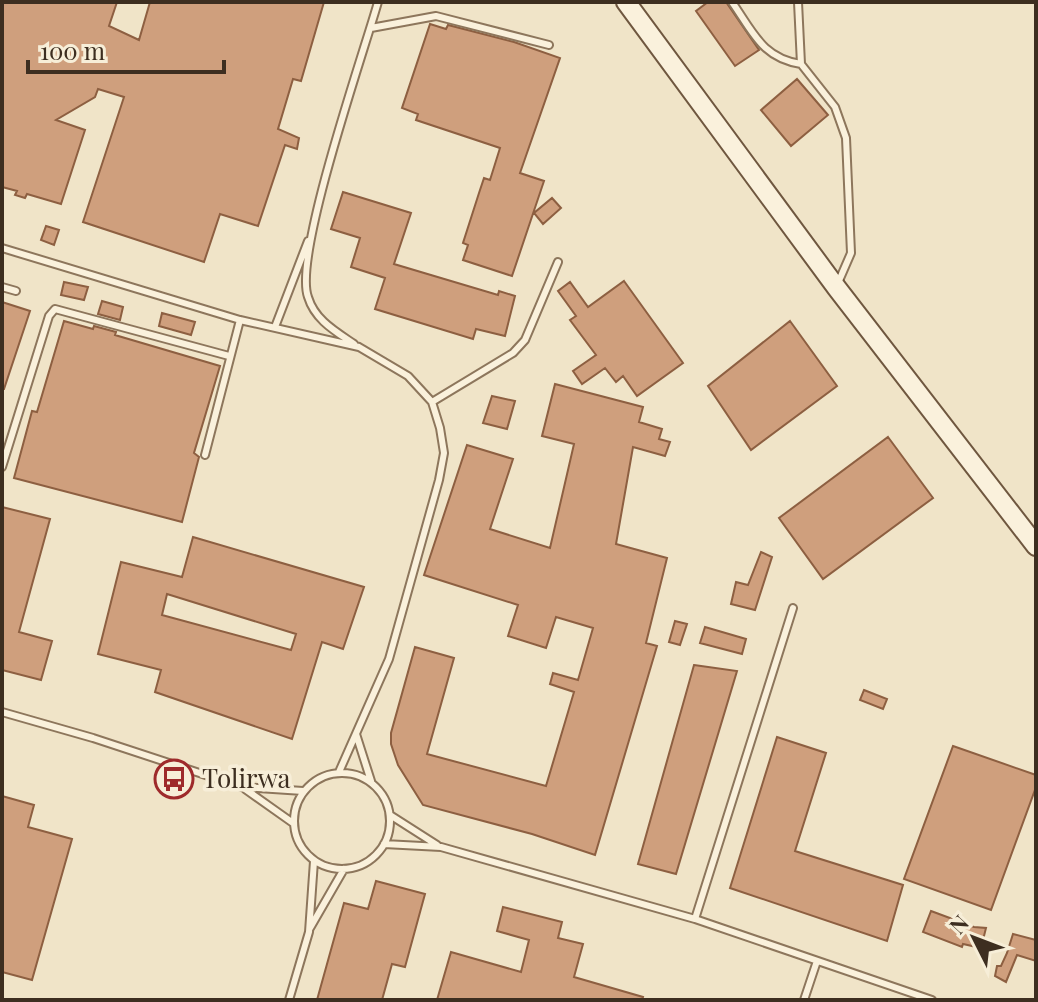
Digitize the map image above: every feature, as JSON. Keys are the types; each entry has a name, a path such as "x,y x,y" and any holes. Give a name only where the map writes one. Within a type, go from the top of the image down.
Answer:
{"main road":[{"path":"626,2 836,287 1036,546"}],"lane":[{"path":"275,327 312,234 378,2"},
{"path":"732,2 768,52 786,62 801,64"},
{"path":"798,2 801,64 835,107 846,138 851,253 836,287"},
{"path":"371,28 436,16 549,45"},
{"path":"312,234 306,294 313,310 325,324 408,376 432,402 444,453 389,659 339,772"},
{"path":"2,248 240,320 359,347"},
{"path":"432,402 513,353 525,340 558,262"},
{"path":"2,287 16,291"},
{"path":"2,467 49,316 55,309 229,356"},
{"path":"205,455 240,320"},
{"path":"695,919 793,608"},
{"path":"2,712 242,787 303,791"},
{"path":"356,734 371,782"},
{"path":"339,772 356,774 371,782 381,791 390,815 384,844 360,866 333,868 314,861 296,837 293,823 303,791 313,781 339,772"},
{"path":"242,787 293,823"},
{"path":"390,815 441,847"},
{"path":"384,844 441,847 695,919 932,1000"},
{"path":"289,1000 309,932 314,861"},
{"path":"309,932 344,869"},
{"path":"804,1000 817,961"}],"building":[{"path":"2,2 117,2 109,26 139,40 150,2 324,2 301,81 293,79 278,129 299,138 297,149 285,145 258,226 220,214 204,262 83,222 124,97 98,89 95,97 56,120 85,130 61,204 27,194 25,198 15,195 17,191 2,187"},
{"path":"708,2 726,2 759,50 735,66 696,11"},
{"path":"430,24 446,29 448,25 514,42 560,58 520,173 544,181 512,276 463,260 468,245 463,243 479,193 484,178 490,180 500,148 416,120 418,114 402,108"},
{"path":"797,79 828,115 791,146 761,110"},
{"path":"343,192 411,213 394,264 498,295 499,291 515,296 505,336 476,329 473,339 375,309 385,278 351,267 360,238 331,229"},
{"path":"552,198 561,208 543,224 534,213"},
{"path":"46,226 59,230 54,245 41,240"},
{"path":"624,281 683,363 637,396 623,376 616,382 605,368 582,384 573,371 596,355 570,320 576,316 558,291 570,282 588,307"},
{"path":"64,282 88,287 84,300 61,295"},
{"path":"102,301 123,307 120,320 98,314"},
{"path":"2,302 30,311 4,389 2,389"},
{"path":"162,313 195,322 191,335 159,326"},
{"path":"64,321 116,332 115,335 220,366 194,453 199,457 182,522 14,478 32,411 37,412"},
{"path":"790,321 837,386 751,450 708,386"},
{"path":"555,384 643,407 639,422 662,429 659,439 670,442 665,456 633,447 616,544 667,558 646,643 657,646 595,855 532,834 423,805 398,765 391,744 391,733 415,647 454,658 427,754 546,786 574,692 550,684 553,673 578,680 593,628 556,617 546,648 508,636 518,605 424,575 467,445 513,459 490,529 550,548 574,444 542,436"},
{"path":"492,396 515,401 507,429 483,423"},
{"path":"888,437 933,498 823,579 779,518"},
{"path":"2,507 50,519 19,632 52,641 41,680 2,670"},
{"path":"193,537 364,587 343,649 322,642 292,739 155,692 161,670 98,654 121,562 182,577","holes":["167,594 296,634 291,650 162,615"]},
{"path":"761,552 772,557 755,610 731,604 736,582 748,585"},
{"path":"675,621 687,624 680,645 669,642"},
{"path":"705,627 746,639 742,654 700,643"},
{"path":"694,665 737,671 676,874 638,864"},
{"path":"864,690 887,699 883,709 860,700"},
{"path":"777,737 826,753 795,851 903,885 887,941 730,888"},
{"path":"953,746 1036,775 1036,787 991,910 904,879"},
{"path":"2,796 34,805 28,827 72,839 32,980 2,972"},
{"path":"376,881 425,894 405,967 392,964 382,1000 317,1000 344,903 368,909"},
{"path":"503,907 562,922 558,938 583,944 574,977 643,997 642,1000 437,1000 451,952 521,972 529,940 497,931"},
{"path":"931,911 974,927 986,928 981,948 963,944 962,947 923,932"},
{"path":"1013,934 1036,940 1036,961 1017,955 1006,982 995,976"}],"place":[{"name":"Tolirwa","path":"174,779"}]}
